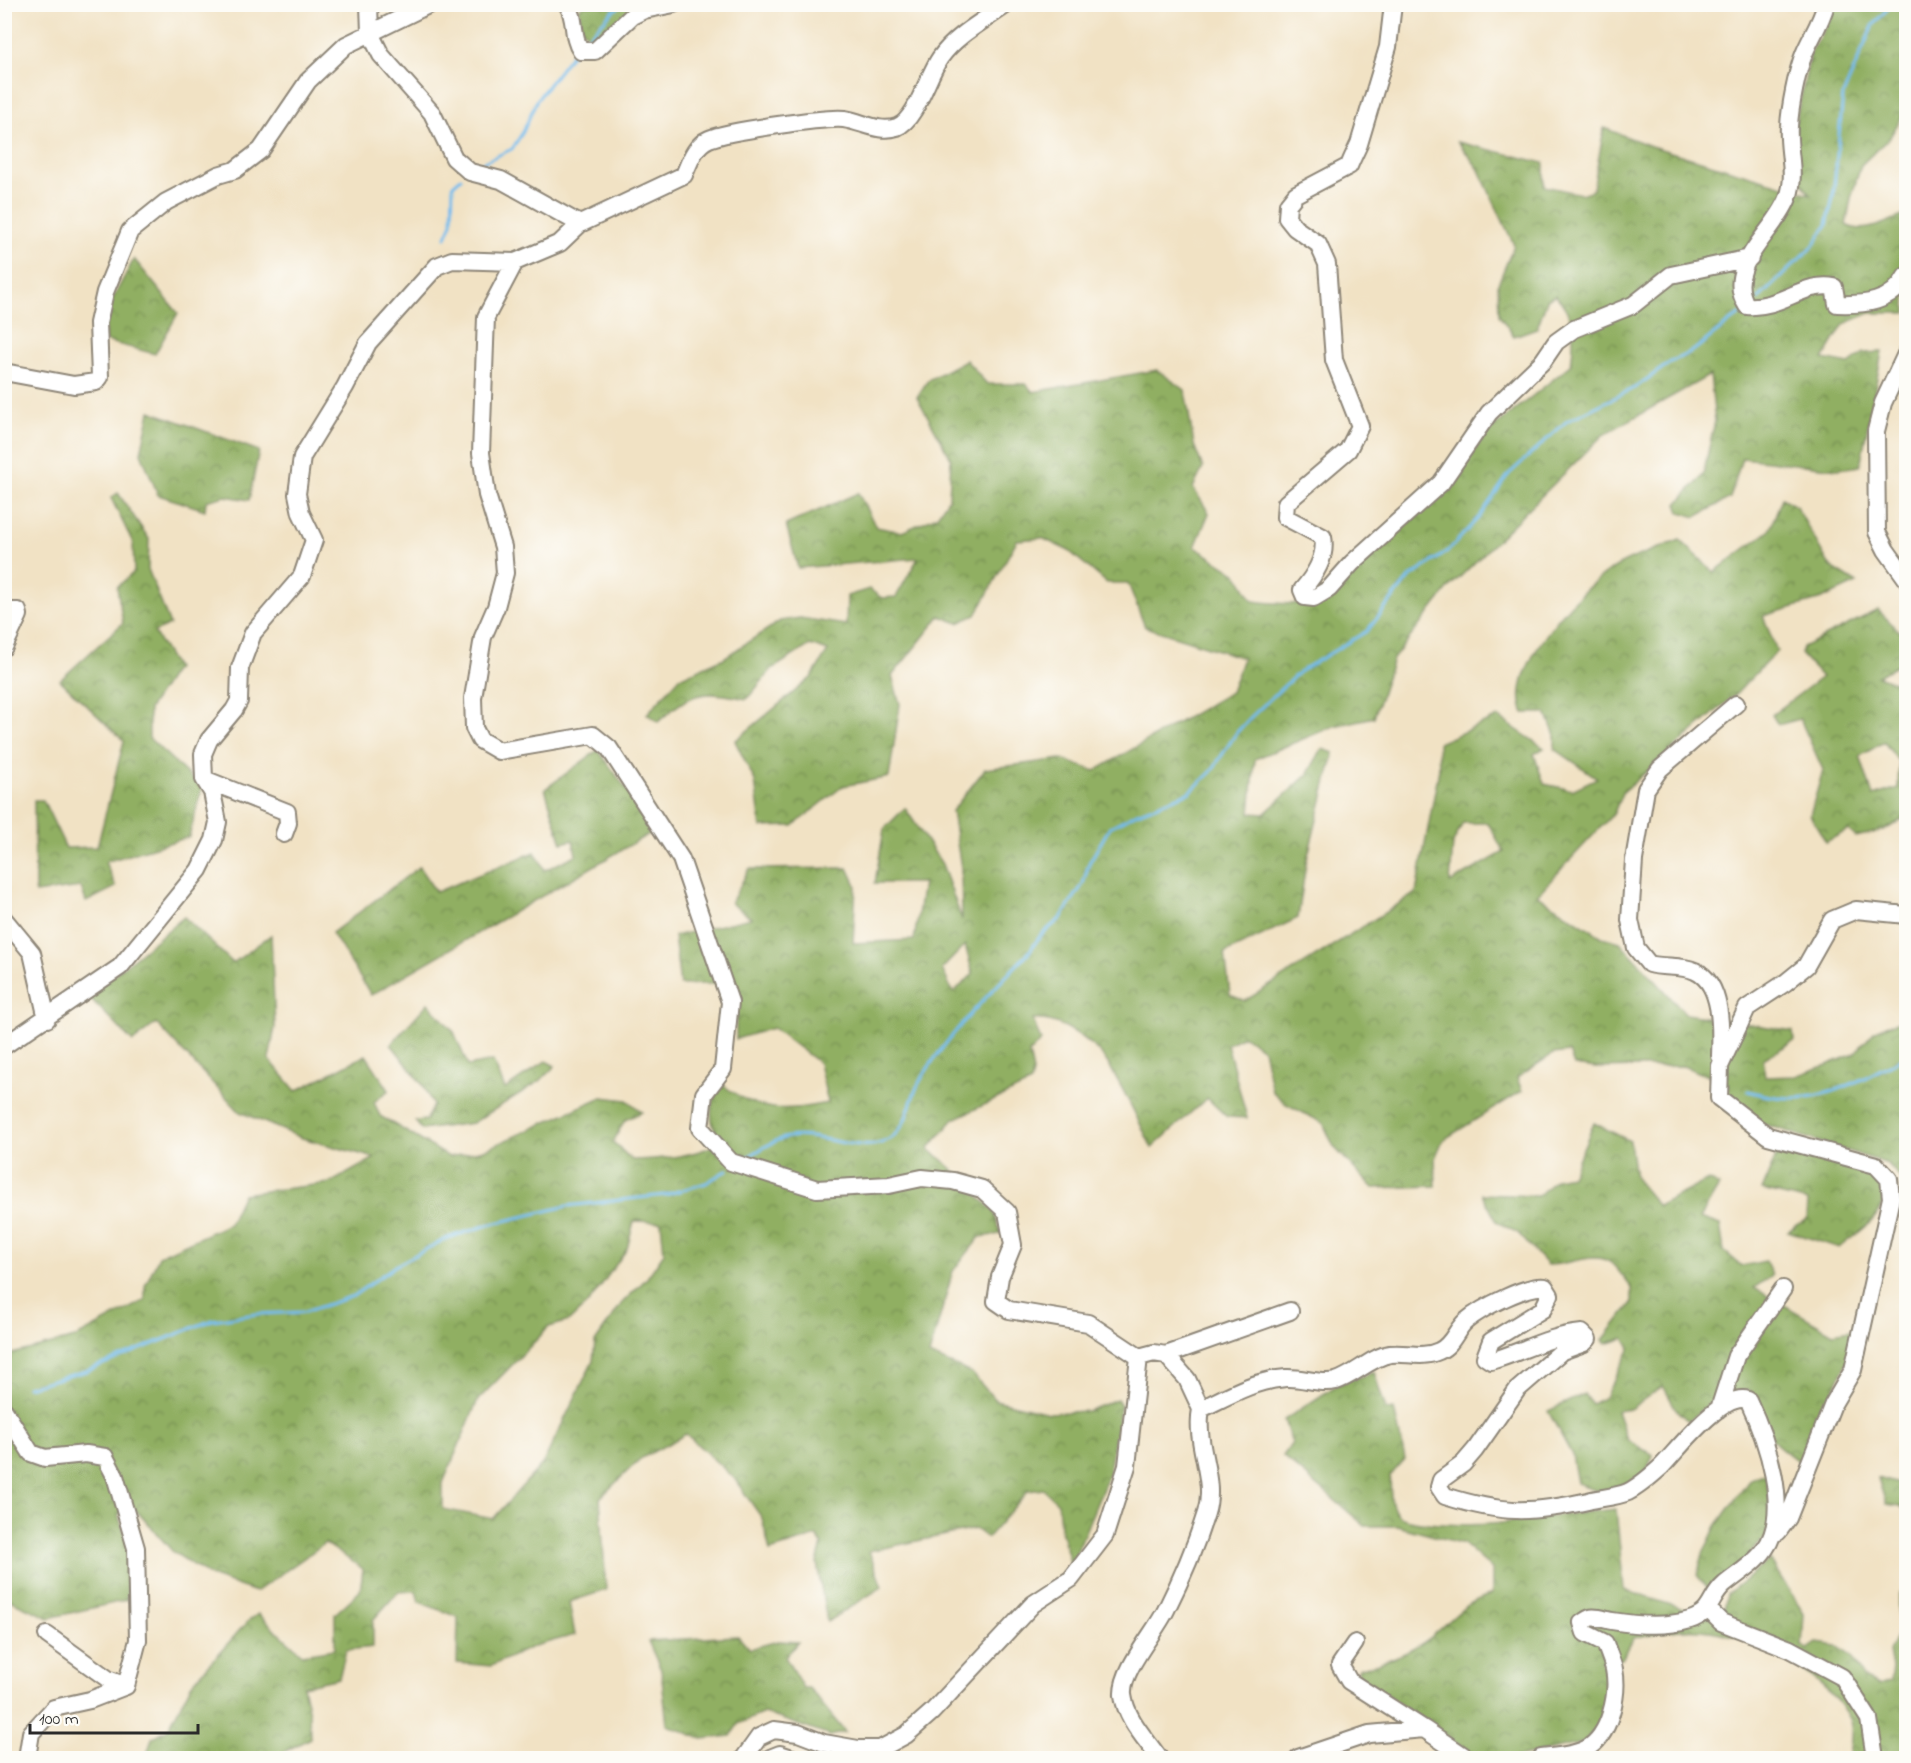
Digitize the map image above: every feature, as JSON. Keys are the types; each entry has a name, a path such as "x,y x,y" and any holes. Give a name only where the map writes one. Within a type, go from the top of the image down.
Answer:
{"street":[{"path":"369,4 370,33 381,55 432,113 454,158 470,172 501,180 580,224"},
{"path":"4,372 74,385 96,382 100,377 99,323 105,292 130,231 166,202 218,175 235,170 261,150 308,81 346,45 430,4"},
{"path":"567,4 575,25 576,44 581,51 595,51 632,16 644,10 674,4"},
{"path":"4,1046 47,1019 120,967 199,870 214,840 218,822 212,792 204,779 202,754 208,740 234,710 239,700 240,668 244,652 253,633 302,576 314,540 302,513 297,494 302,457 345,387 368,343 437,266 452,260 514,262 560,243 580,224 684,175 694,152 709,139 788,124 843,119 885,130 900,126 911,116 940,58 961,37 1007,4"},
{"path":"1393,4 1388,47 1359,144 1349,166 1296,194 1288,204 1287,218 1295,228 1318,244 1327,264 1334,360 1360,426 1348,450 1286,503 1285,517 1323,537 1325,545 1318,566 1302,590 1305,597 1314,598 1329,590 1352,563 1441,483 1489,413 1543,361 1556,342 1574,329 1633,305 1671,275 1750,258"},
{"path":"1826,4 1821,23 1803,54 1789,126 1792,171 1788,198 1741,272 1741,296 1747,306 1760,307 1821,284 1834,287 1837,304 1866,305 1886,297 1902,284 1906,276"},
{"path":"514,262 486,317 481,453 487,495 503,547 505,573 496,607 483,637 473,698 474,728 480,741 499,751 593,735 609,748 681,859 730,1002 723,1069 704,1094 700,1128 731,1162 817,1189 889,1185 922,1178 953,1181 982,1189 1007,1212 1012,1245 1000,1277 996,1301 1009,1310 1088,1323 1139,1357 1154,1353 1166,1355 1290,1311"},
{"path":"1906,354 1883,402 1876,431 1877,532 1886,550 1906,578"},
{"path":"4,611 18,611 19,615 4,646"},
{"path":"1540,1758 1586,1749 1597,1740 1608,1721 1616,1692 1614,1668 1605,1643 1585,1634 1582,1623 1591,1617 1633,1624 1659,1624 1690,1620 1709,1610 1720,1589 1765,1550 1788,1518 1828,1414 1852,1370 1891,1198 1889,1179 1876,1165 1768,1136 1719,1098 1719,1009 1713,990 1696,971 1649,964 1636,948 1630,920 1634,860 1646,789 1660,769 1736,704"},
{"path":"204,779 286,812 288,823 284,834"},
{"path":"1720,1066 1747,1008 1806,966 1832,920 1856,910 1906,915"},
{"path":"4,919 32,953 47,1019"},
{"path":"1201,1409 1249,1385 1288,1378 1334,1382 1356,1373 1388,1354 1419,1357 1441,1351 1457,1336 1466,1321 1511,1296 1536,1286 1545,1287 1550,1295 1543,1309 1491,1341 1485,1357 1491,1361 1545,1340 1568,1334 1581,1333 1588,1339 1562,1352 1517,1390 1469,1457 1441,1480 1439,1487 1445,1496 1502,1511 1532,1512 1626,1493 1662,1466 1679,1445 1719,1409 1732,1401 1748,1400 1769,1454 1778,1512 1774,1532 1765,1550"},
{"path":"1719,1409 1736,1356 1783,1289"},
{"path":"1159,1758 1134,1723 1126,1708 1123,1693 1136,1660 1166,1610 1206,1512 1210,1488 1201,1451 1198,1422 1201,1409 1187,1378 1166,1355"},
{"path":"744,1758 759,1737 774,1730 798,1732 824,1743 858,1749 880,1749 906,1736 932,1712 1033,1604 1071,1579 1105,1535 1127,1466 1139,1357"},
{"path":"4,1410 31,1452 45,1458 86,1454 105,1457 115,1476 136,1548 138,1640 126,1686"},
{"path":"1709,1610 1721,1622 1790,1649 1842,1677 1869,1719 1875,1758"},
{"path":"47,1635 108,1679 126,1686"},
{"path":"1355,1643 1341,1665 1349,1681 1467,1758"},
{"path":"27,1758 31,1733 54,1708 90,1700 126,1686"},
{"path":"1298,1758 1369,1734 1424,1729"},
{"path":"770,1758 780,1754 792,1758"}],"green space":[{"path":"583,5 643,5 597,42 582,30 579,9"},
{"path":"1833,5 1906,5 1906,110 1890,137 1861,165 1846,225 1853,228 1869,228 1906,215 1906,313 1870,313 1844,324 1823,359 1849,364 1864,353 1882,352 1860,466 1838,469 1742,458 1730,498 1696,517 1680,512 1677,504 1703,475 1715,421 1710,375 1603,435 1448,589 1393,659 1374,717 1334,726 1255,759 1250,813 1264,814 1307,775 1322,749 1334,753 1306,863 1298,918 1225,953 1230,995 1245,1001 1416,893 1439,769 1438,743 1498,717 1544,748 1534,754 1544,784 1572,790 1597,778 1555,749 1555,735 1546,713 1524,713 1521,695 1524,675 1547,633 1581,595 1612,569 1637,556 1680,540 1714,572 1769,531 1782,498 1796,506 1830,566 1857,583 1822,599 1763,616 1777,651 1736,694 1622,793 1614,813 1537,895 1602,937 1620,942 1686,1014 1793,1031 1794,1041 1763,1059 1765,1077 1796,1076 1854,1054 1875,1031 1906,1018 1906,1184 1888,1164 1761,1123 1729,1100 1728,1084 1683,1066 1596,1068 1574,1065 1569,1052 1553,1054 1517,1078 1522,1091 1443,1140 1435,1158 1436,1186 1373,1188 1334,1147 1323,1123 1286,1104 1272,1091 1263,1049 1244,1036 1227,1044 1247,1118 1227,1117 1207,1098 1152,1148 1119,1083 1101,1054 1064,1026 1054,1022 1033,1020 1041,1041 1029,1053 1033,1072 1031,1083 954,1119 928,1149 943,1160 994,1212 1001,1234 980,1237 953,1271 929,1355 972,1373 995,1400 1049,1413 1088,1411 1117,1399 1121,1405 1108,1476 1071,1566 1060,1526 1058,1503 1043,1489 1028,1491 987,1538 975,1529 869,1551 882,1587 827,1622 817,1563 822,1544 817,1536 770,1551 762,1518 734,1478 686,1434 640,1459 600,1498 606,1590 569,1602 575,1635 534,1646 491,1666 457,1663 458,1617 419,1602 416,1591 398,1592 373,1620 373,1647 346,1650 339,1678 303,1686 309,1713 310,1738 273,1758 146,1758 152,1738 168,1729 191,1685 246,1623 258,1614 302,1654 335,1649 335,1614 360,1591 363,1569 325,1543 256,1592 210,1576 173,1552 134,1508 118,1514 128,1544 127,1600 49,1618 5,1598 4,1356 75,1338 145,1300 145,1286 159,1256 229,1224 243,1194 330,1183 375,1158 302,1138 240,1112 156,1023 133,1042 88,996 184,917 233,963 271,935 275,1027 269,1059 296,1091 366,1055 389,1090 374,1102 380,1116 449,1157 484,1150 602,1097 627,1100 642,1112 625,1120 613,1142 632,1160 678,1156 700,1151 722,1142 714,1128 711,1114 714,1099 723,1085 761,1106 799,1108 828,1103 819,1063 773,1028 736,1039 736,996 730,983 680,985 674,936 751,918 731,903 749,869 848,868 856,885 853,943 914,940 923,883 875,883 884,829 905,808 942,864 962,920 961,868 952,811 985,769 1061,759 1095,771 1231,692 1243,658 1145,627 1128,583 1107,583 1069,551 1042,538 1017,540 976,615 958,623 940,616 892,676 900,704 889,777 843,786 793,826 761,827 755,781 735,741 812,677 828,651 810,645 772,669 747,699 708,694 680,704 658,722 647,714 679,678 724,658 780,621 800,618 846,625 847,596 869,589 882,598 896,597 918,558 798,568 786,525 858,493 876,527 902,532 937,516 949,498 951,459 917,397 928,380 966,360 987,384 1026,384 1033,392 1157,370 1185,390 1194,445 1203,468 1193,488 1209,513 1195,547 1237,574 1253,601 1300,604 1328,599 1425,507 1494,427 1571,365 1572,327 1567,310 1555,295 1547,300 1537,328 1514,336 1499,315 1498,284 1514,245 1478,168 1458,142 1544,163 1544,186 1581,194 1593,190 1604,128 1651,146 1810,194 1802,183 1794,128 1811,52 1831,17","holes":["1463,823 1488,823 1504,852 1450,883 1453,843","965,945 973,974 953,993 942,969","634,1221 661,1222 664,1253 647,1278 622,1303 595,1342 593,1361 543,1463 493,1519 443,1509 443,1483 478,1400 549,1327 569,1321 590,1301 627,1249"]},
{"path":"134,259 178,313 155,354 105,341 105,313"},
{"path":"150,411 259,451 249,500 225,496 206,501 205,510 158,495 141,453"},
{"path":"118,493 149,539 148,569 170,625 154,632 176,668 149,709 149,738 202,788 189,837 105,862 116,887 86,902 81,887 35,893 34,800 43,800 66,848 97,847 124,741 60,680 123,623 117,587 134,572 133,543 111,498"},
{"path":"1878,610 1906,638 1906,661 1877,676 1898,683 1906,681 1906,817 1885,830 1856,837 1848,830 1826,842 1810,815 1823,770 1800,719 1778,725 1772,715 1822,677 1801,654 1803,647","holes":["1884,742 1899,762 1898,788 1873,796 1860,756"]},
{"path":"598,750 656,830 371,995 332,933 419,867 436,892 535,852 545,870 576,855 573,840 562,843 545,789"},
{"path":"428,1003 454,1032 468,1066 493,1061 505,1089 546,1061 555,1066 540,1081 473,1123 422,1130 415,1121 426,1120 433,1105 422,1084 391,1044"},
{"path":"1594,1123 1630,1141 1635,1178 1658,1206 1708,1180 1719,1186 1700,1218 1720,1225 1724,1251 1742,1266 1765,1261 1772,1275 1754,1288 1833,1333 1850,1330 1855,1345 1799,1462 1771,1438 1748,1389 1713,1400 1689,1421 1676,1409 1663,1386 1630,1409 1617,1411 1627,1440 1653,1455 1646,1472 1627,1483 1600,1491 1577,1483 1572,1455 1548,1411 1584,1394 1592,1404 1605,1397 1630,1348 1624,1338 1606,1344 1603,1340 1632,1303 1632,1288 1614,1266 1604,1259 1589,1258 1547,1265 1518,1233 1497,1222 1482,1194 1538,1196 1556,1179 1571,1176"},
{"path":"1779,1149 1855,1164 1874,1172 1884,1188 1883,1200 1875,1217 1839,1248 1788,1231 1807,1219 1808,1201 1762,1190"},
{"path":"1374,1372 1386,1410 1394,1409 1405,1459 1390,1476 1392,1503 1399,1516 1408,1520 1440,1524 1479,1524 1616,1509 1624,1590 1722,1621 1727,1594 1770,1560 1804,1614 1802,1646 1808,1649 1817,1643 1837,1646 1851,1656 1863,1678 1879,1685 1890,1681 1892,1668 1889,1652 1898,1633 1898,1594 1906,1589 1906,1758 1849,1758 1850,1722 1839,1704 1825,1688 1807,1673 1765,1648 1722,1633 1702,1630 1676,1630 1634,1638 1622,1659 1601,1660 1612,1687 1604,1720 1583,1743 1513,1758 1478,1758 1359,1676 1358,1669 1414,1648 1431,1637 1465,1607 1492,1594 1492,1569 1464,1544 1397,1526 1365,1526 1283,1456 1292,1443 1284,1420 1337,1385"},
{"path":"1766,1472 1771,1520 1765,1538 1711,1593 1697,1575 1703,1554 1716,1526 1750,1479"},
{"path":"1878,1478 1906,1486 1906,1512 1901,1506 1886,1504"},
{"path":"738,1636 749,1649 778,1641 798,1642 785,1657 803,1688 809,1688 845,1732 830,1736 764,1713 738,1724 731,1736 702,1739 667,1725 661,1670 648,1641"}],"waterway":[{"path":"585,40 613,11 624,4"},
{"path":"1758,299 1813,246 1827,225 1833,197 1843,95 1873,25 1892,4"},
{"path":"477,165 512,149 523,132 537,100 572,54"},
{"path":"446,237 452,223 453,185 461,178"},
{"path":"748,1157 773,1142 789,1137 813,1137 863,1145 874,1145 892,1137 903,1123 920,1081 944,1046 1029,952 1040,936 1061,918 1083,884 1089,863 1110,827 1135,814 1190,792 1211,772 1237,732 1252,716 1299,672 1367,631 1409,578 1448,551 1480,516 1509,474 1567,421 1636,387 1671,362 1694,350 1740,314"},
{"path":"1748,1091 1792,1098 1831,1092 1867,1077 1906,1056"},
{"path":"27,1387 86,1371 212,1320 257,1314 305,1312 353,1296 395,1266 417,1254 448,1238 488,1225 567,1206 665,1195 706,1183 727,1170"}]}
